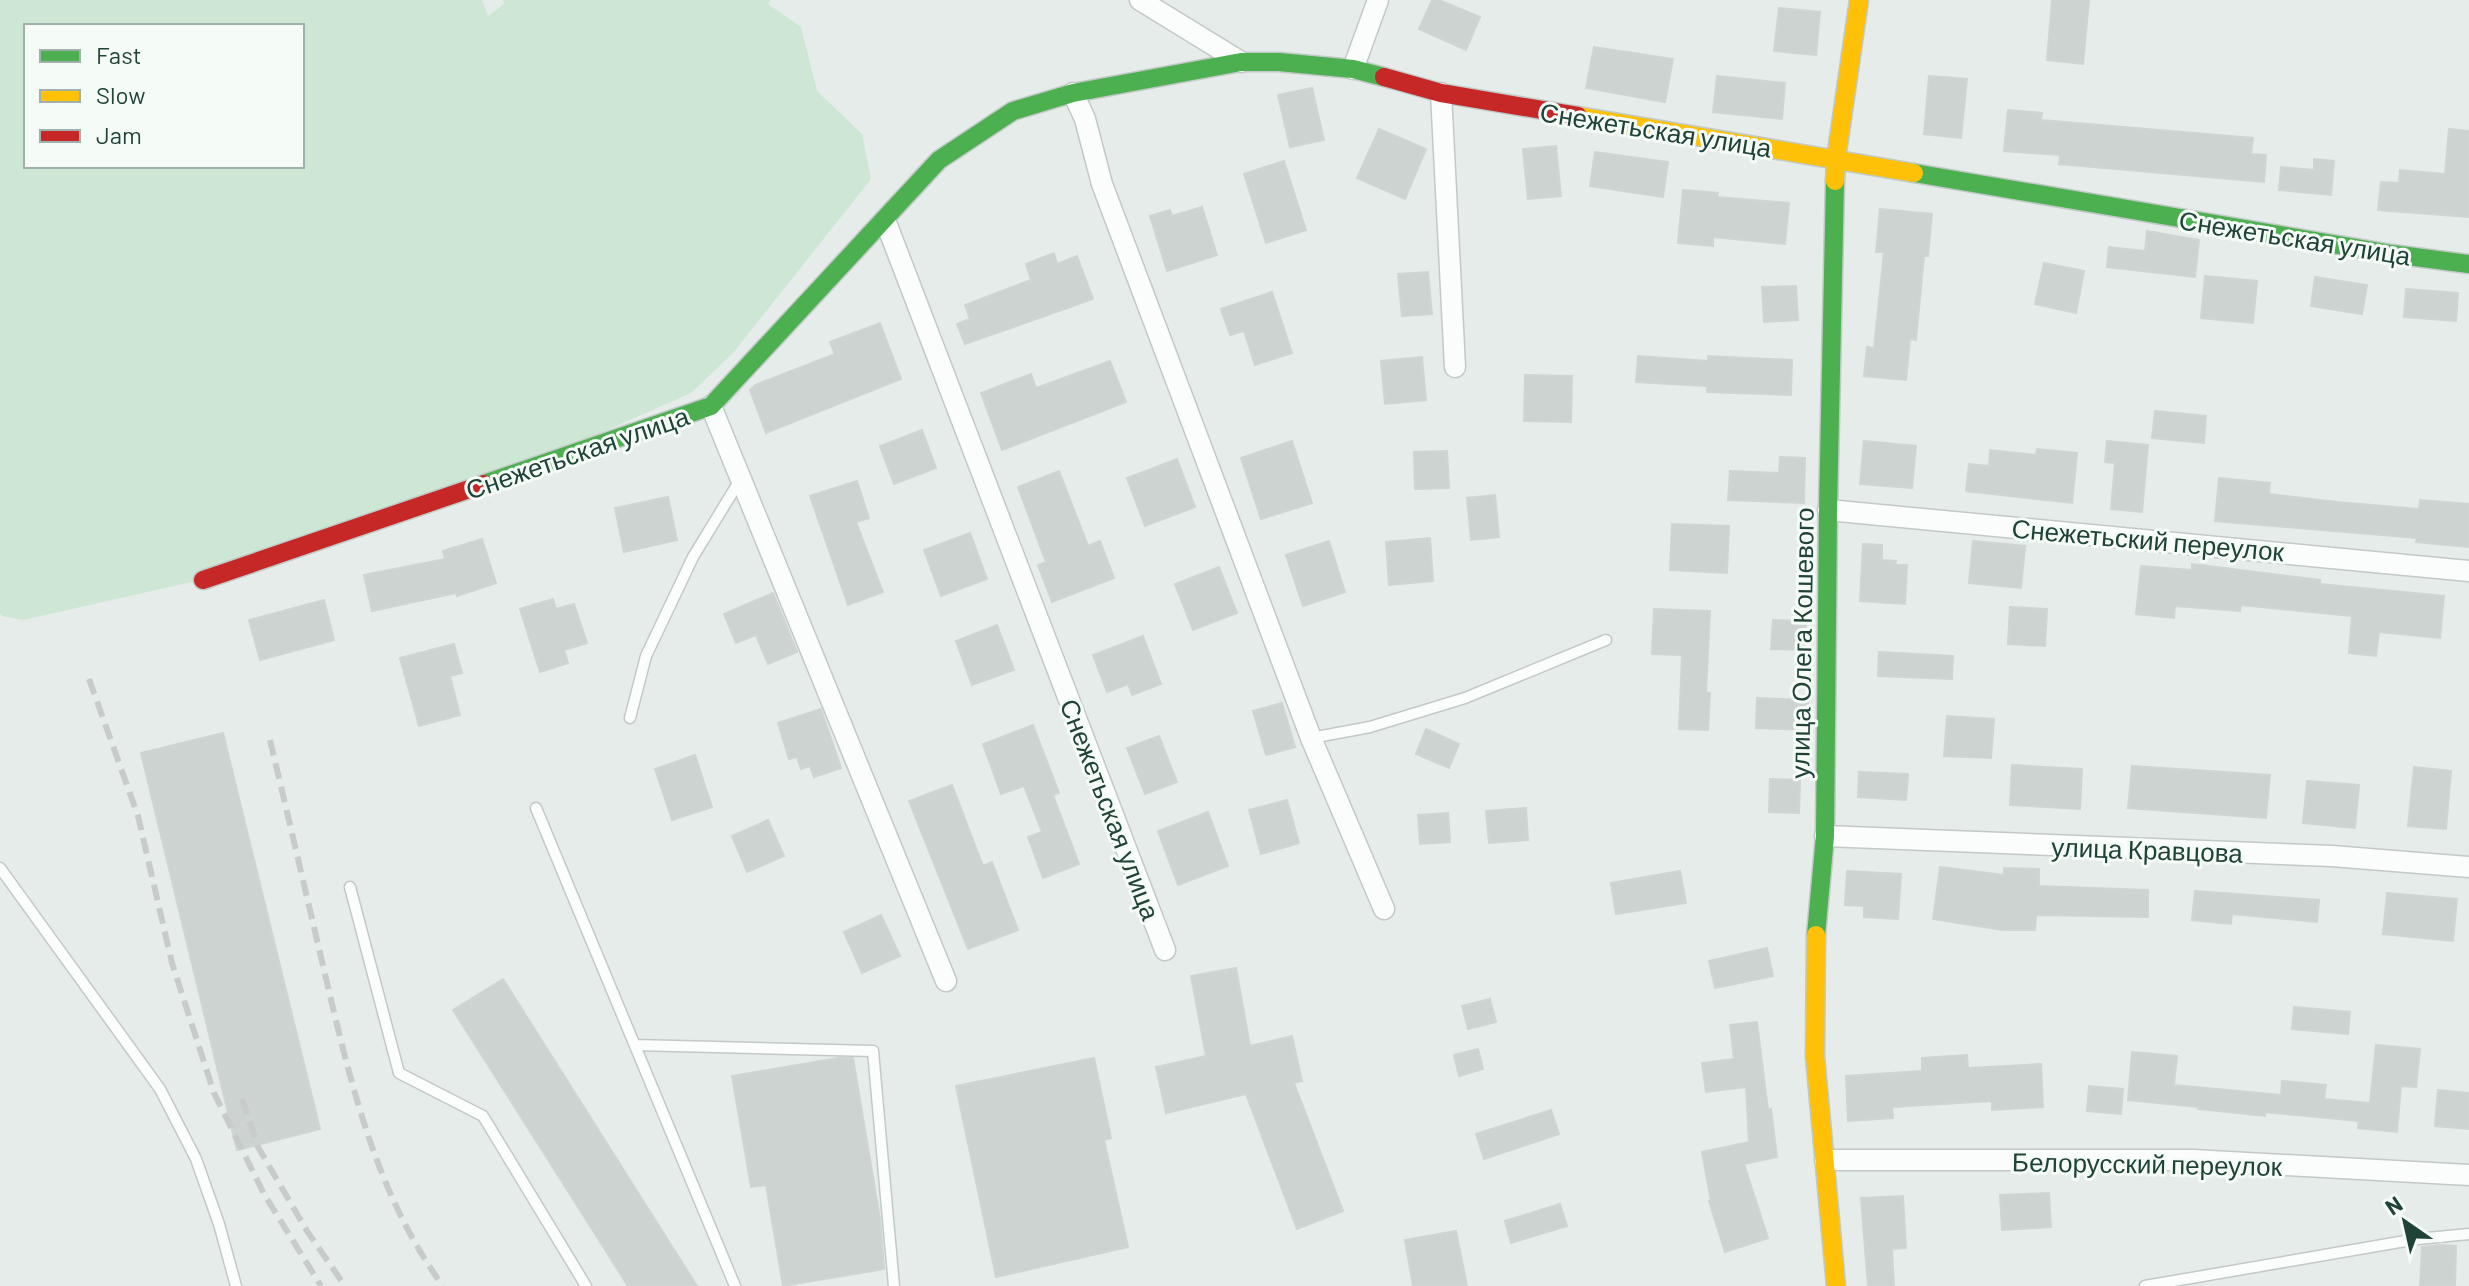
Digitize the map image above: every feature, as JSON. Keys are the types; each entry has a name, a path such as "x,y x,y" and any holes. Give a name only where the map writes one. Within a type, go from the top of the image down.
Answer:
{"street":[{"path":"1140,0 1241,62"},
{"path":"1353,69 1378,0"},
{"name":"улица Олега Кошевого","path":"1836,1286 1815,1056 1815,950 1825,836 1836,159 1859,0"},
{"name":"Снежетьская улица","path":"203,580 711,406 939,160 1013,111 1073,93 1241,62 1353,69 1441,93 2392,254 2469,264"},
{"path":"1073,93 1085,119 1102,184 1311,738 1384,909"},
{"path":"1441,93 1455,367"},
{"name":"Снежетьская улица","path":"885,220 1165,950"},
{"path":"711,406 946,981"},
{"name":"Снежетьский переулок","path":"1828,510 2469,571"},
{"name":"улица Кравцова","path":"1825,836 2316,855 2469,867"},
{"name":"Белорусский переулок","path":"1825,1160 2193,1160 2469,1175"}],"lane":[{"path":"630,718 646,656 693,557 741,478"},
{"path":"1311,738 1370,727 1465,698 1606,640"},
{"path":"536,808 735,1286"},
{"path":"0,868 160,1089 196,1159 219,1224 236,1286"},
{"path":"350,887 399,1073 483,1116 586,1286"},
{"path":"635,1045 873,1051 894,1286"},
{"path":"2145,1286 2417,1239 2469,1234"}],"green space":[{"path":"0,0 482,0 488,16 504,4 503,0 771,0 768,4 801,27 817,91 862,134 871,179 733,353 691,393 408,518 258,567 23,620 2,616"}],"building":[{"path":"1432,0 1480,17 1466,50 1419,29"},
{"path":"2052,0 2089,0 2083,64 2047,60"},
{"path":"1779,8 1820,12 1816,55 1774,51"},
{"path":"1594,47 1673,59 1665,102 1586,88"},
{"path":"1717,76 1785,83 1782,119 1713,112"},
{"path":"1929,76 1967,79 1961,138 1924,134"},
{"path":"1312,88 1324,140 1290,147 1278,95"},
{"path":"2008,110 2042,113 2041,120 2253,138 2251,154 2266,155 2264,182 2059,164 2060,155 2004,151"},
{"path":"1379,129 1426,149 1405,199 1357,178"},
{"path":"2449,129 2469,131 2469,217 2378,210 2381,182 2399,183 2400,170 2445,174"},
{"path":"1556,146 1561,196 1528,199 1523,149"},
{"path":"1595,152 1668,162 1663,197 1590,186"},
{"path":"2314,159 2334,161 2331,195 2279,190 2281,167 2314,170"},
{"path":"1284,161 1306,230 1266,243 1244,174"},
{"path":"1683,190 1718,193 1717,197 1789,203 1785,244 1713,237 1713,246 1678,243"},
{"path":"1202,207 1217,255 1167,271 1150,216 1170,210 1172,216"},
{"path":"1880,209 1932,214 1928,256 1924,256 1916,340 1910,339 1906,380 1864,376 1867,347 1874,348 1884,252 1876,252"},
{"path":"2147,231 2199,240 2195,277 2107,267 2109,247 2145,251"},
{"path":"1054,253 1057,264 1077,256 1093,299 965,344 957,324 970,319 965,305 1031,280 1026,264"},
{"path":"2044,263 2084,271 2076,313 2035,304"},
{"path":"1428,272 1432,314 1402,316 1398,274"},
{"path":"2205,276 2257,281 2253,323 2201,318"},
{"path":"2315,277 2367,285 2362,314 2311,306"},
{"path":"1796,286 1798,320 1764,322 1762,287"},
{"path":"2406,289 2458,293 2456,321 2404,317"},
{"path":"1272,292 1292,353 1255,365 1244,331 1230,335 1221,309"},
{"path":"880,323 901,379 766,433 750,390 755,385 835,354 830,342"},
{"path":"1638,356 1708,361 1708,356 1792,360 1791,395 1707,392 1707,386 1636,382"},
{"path":"1422,357 1426,400 1385,404 1381,361"},
{"path":"1110,361 1126,402 1002,450 981,393 1031,374 1036,388"},
{"path":"1525,375 1572,376 1571,422 1524,421"},
{"path":"2155,411 2206,416 2204,443 2152,438"},
{"path":"922,430 936,468 894,484 880,446"},
{"path":"1292,441 1312,503 1261,519 1241,458"},
{"path":"1864,441 1916,446 1912,488 1860,484"},
{"path":"2107,441 2148,445 2142,512 2111,509 2115,463 2105,462"},
{"path":"2037,449 2077,453 2072,503 1966,491 1969,464 1989,466 1990,450 2036,455"},
{"path":"1447,451 1449,488 1415,489 1414,452"},
{"path":"1780,457 1805,458 1804,503 1728,500 1730,471 1779,473"},
{"path":"1177,459 1195,507 1145,526 1127,478"},
{"path":"1059,471 1088,546 1100,541 1114,578 1052,602 1038,565 1046,562 1018,487"},
{"path":"2219,478 2270,483 2269,494 2337,502 2419,509 2420,500 2469,504 2469,547 2416,542 2417,538 2215,521"},
{"path":"857,481 869,518 856,522 883,592 848,605 810,496"},
{"path":"1495,495 1499,537 1471,540 1467,498"},
{"path":"668,497 677,540 624,552 615,508"},
{"path":"1672,524 1729,526 1727,573 1670,570"},
{"path":"970,533 987,579 941,596 924,550"},
{"path":"1430,538 1433,581 1389,585 1386,542"},
{"path":"482,539 496,583 457,596 456,593 372,611 364,575 445,559 443,551"},
{"path":"1329,541 1345,592 1303,606 1286,555"},
{"path":"1973,541 2025,546 2021,588 1969,583"},
{"path":"1863,544 1882,545 1882,560 1907,565 1905,604 1860,601"},
{"path":"2192,564 2320,580 2320,584 2444,596 2440,638 2379,632 2376,656 2349,653 2352,616 2241,605 2240,611 2175,606 2174,618 2136,614 2141,566 2192,570"},
{"path":"1219,567 1237,613 1193,630 1175,584"},
{"path":"773,593 797,652 768,664 756,635 736,643 724,614"},
{"path":"553,599 556,609 574,604 587,643 564,650 568,663 540,672 520,609"},
{"path":"324,600 334,640 260,660 249,620"},
{"path":"2010,607 2047,609 2045,646 2008,644"},
{"path":"1654,609 1710,611 1706,692 1710,693 1708,730 1679,729 1682,655 1652,654"},
{"path":"1773,620 1806,621 1805,650 1771,649"},
{"path":"997,625 1014,670 972,685 956,641"},
{"path":"1143,636 1161,684 1132,695 1128,684 1107,692 1093,655"},
{"path":"454,644 462,673 450,676 460,715 419,726 400,658"},
{"path":"1879,652 1953,656 1952,679 1878,676"},
{"path":"1757,698 1808,700 1807,730 1756,728"},
{"path":"1282,703 1295,747 1266,755 1253,711"},
{"path":"821,709 841,768 814,777 810,766 801,769 797,757 789,759 778,723"},
{"path":"1947,716 1994,719 1991,758 1944,756"},
{"path":"1033,725 1059,793 1053,795 1079,864 1043,878 1028,837 1042,832 1024,786 1001,794 983,744"},
{"path":"1426,729 1459,744 1449,768 1416,754"},
{"path":"223,733 320,1129 237,1150 141,753"},
{"path":"1159,736 1177,782 1145,794 1127,748"},
{"path":"695,755 712,807 672,820 655,769"},
{"path":"2012,765 2082,769 2080,809 2010,805"},
{"path":"2132,766 2270,775 2266,818 2128,808"},
{"path":"2414,767 2451,771 2446,829 2408,826"},
{"path":"1859,772 1908,774 1906,800 1858,797"},
{"path":"1770,779 1800,780 1799,813 1769,812"},
{"path":"2307,781 2359,785 2355,828 2303,823"},
{"path":"952,785 983,866 992,862 1018,930 968,949 909,801"},
{"path":"1287,800 1299,843 1261,854 1249,810"},
{"path":"1526,808 1528,840 1489,843 1486,811"},
{"path":"1208,812 1228,866 1178,885 1158,831"},
{"path":"1448,813 1450,842 1420,844 1418,815"},
{"path":"768,820 784,856 747,872 732,836"},
{"path":"1940,867 2004,875 2004,868 2039,869 2039,886 2148,890 2148,917 2036,915 2035,930 2003,930 1933,919"},
{"path":"1680,871 1686,903 1616,914 1611,883"},
{"path":"1847,871 1901,874 1898,919 1864,917 1864,906 1845,905"},
{"path":"2195,891 2319,900 2317,922 2232,914 2231,924 2192,920"},
{"path":"2387,893 2457,899 2453,941 2383,934"},
{"path":"881,915 900,956 862,973 844,932"},
{"path":"1767,948 1773,976 1715,988 1709,961"},
{"path":"1236,968 1250,1046 1292,1036 1302,1081 1294,1083 1343,1211 1297,1229 1246,1094 1166,1113 1156,1067 1206,1056 1191,976"},
{"path":"503,979 697,1286 628,1286 453,1010"},
{"path":"1490,999 1496,1022 1468,1029 1462,1006"},
{"path":"2294,1007 2350,1012 2348,1034 2292,1029"},
{"path":"1757,1022 1777,1157 1744,1164 1768,1238 1725,1252 1709,1201 1702,1152 1749,1142 1746,1087 1706,1092 1702,1063 1734,1059 1730,1025"},
{"path":"2376,1045 2420,1049 2416,1087 2401,1086 2397,1132 2358,1128 2359,1121 2265,1112 2265,1116 2128,1100 2132,1052 2177,1056 2174,1085 2281,1095 2282,1081 2326,1085 2324,1099 2370,1103"},
{"path":"1478,1049 1483,1069 1459,1076 1454,1055"},
{"path":"1967,1055 1968,1068 2041,1064 2043,1107 1992,1110 1992,1101 1892,1107 1893,1118 1848,1121 1846,1076 1922,1071 1922,1058"},
{"path":"853,1058 880,1219 884,1269 783,1286 766,1185 751,1187 732,1076"},
{"path":"1094,1058 1111,1138 1104,1140 1128,1247 996,1277 956,1086"},
{"path":"2089,1086 2123,1089 2121,1114 2087,1111"},
{"path":"2438,1090 2469,1093 2469,1129 2435,1126"},
{"path":"1551,1110 1559,1134 1484,1159 1476,1134"},
{"path":"2049,1193 2051,1227 2002,1230 2000,1195"},
{"path":"1903,1196 1906,1248 1892,1249 1894,1286 1868,1286 1861,1198"},
{"path":"1560,1204 1567,1226 1511,1243 1505,1221"},
{"path":"1456,1231 1467,1286 1413,1286 1405,1240"},
{"path":"2456,1246 2455,1286 2420,1286 2422,1247"}],"railway":[{"path":"89,679 138,816 172,963 214,1093 264,1194 321,1286"},
{"path":"270,740 355,1094 382,1174 399,1213 443,1286"},
{"path":"242,1099 258,1147 307,1231 345,1286"}],"traffic: fast":[{"path":"484,484 711,406 939,160 1013,111 1073,93 1241,62 1353,69 1384,77"},
{"path":"1914,173 2392,254 2469,264"},
{"path":"1816,935 1825,836 1835,181"}],"traffic: slow":[{"path":"1835,181 1859,0"},
{"path":"1578,116 1914,173"},
{"path":"1816,935 1815,1056 1836,1286"}],"traffic: jam":[{"path":"1384,77 1441,93 1578,116"},
{"path":"203,580 484,484"}]}
